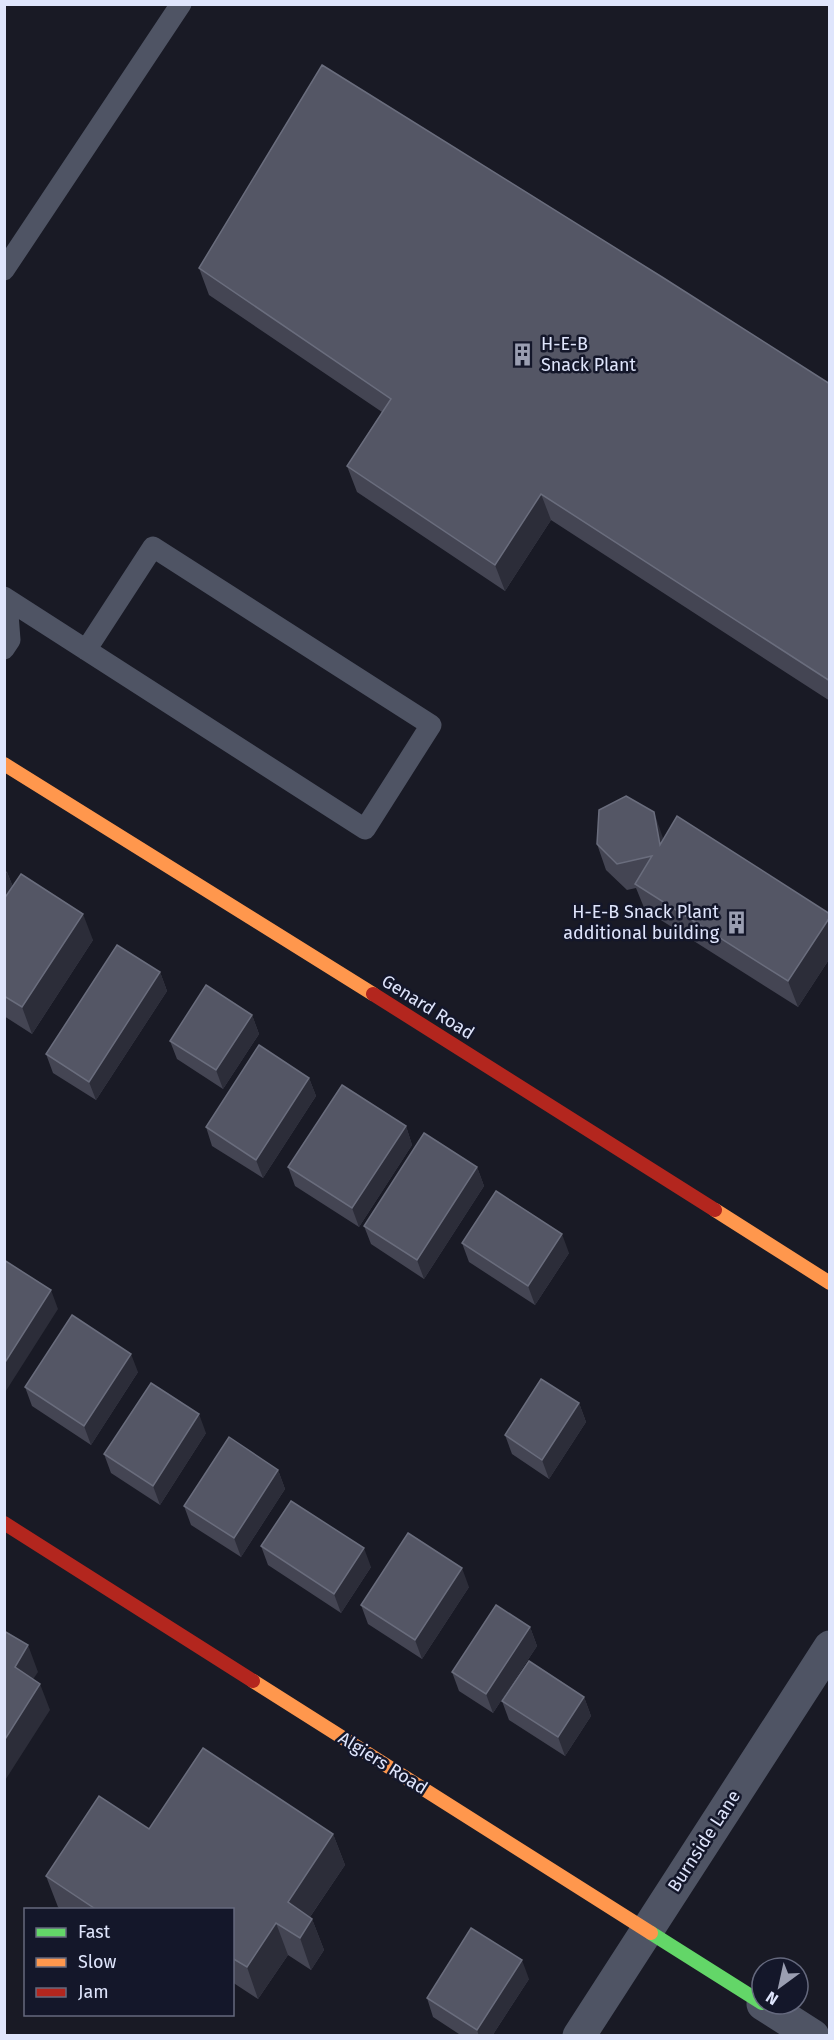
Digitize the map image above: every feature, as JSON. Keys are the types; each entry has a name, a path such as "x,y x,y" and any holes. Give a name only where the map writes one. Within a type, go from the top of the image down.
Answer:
{"street":[{"name":"Genard Road","path":"4,764 830,1283"},
{"name":"Algiers Road","path":"4,1523 750,1996"},
{"name":"Burnside Lane","path":"579,2036 830,1647"},
{"name":"Algiers Road","path":"782,2016 813,2036"}],"lane":[{"path":"4,270 181,4"},
{"path":"8,607 86,650 365,829 431,725 153,546 86,650"},
{"path":"4,649 10,640 8,607"}],"building":[{"name":"H-E-B Snack Plant","path":"322,65 830,384 830,681 541,494 495,565 347,466 391,399 199,268"},
{"name":"H-E-B Snack Plant additional building","path":"626,796 654,812 660,845 677,816 830,914 788,981 635,884 652,856 617,864 597,844 599,810"},
{"path":"21,874 83,914 22,1007 4,996 4,899"},
{"path":"117,945 160,972 89,1082 46,1054"},
{"path":"206,985 252,1015 216,1070 170,1041"},
{"path":"259,1045 309,1078 256,1160 206,1127"},
{"path":"342,1085 406,1126 352,1208 288,1167"},
{"path":"424,1133 477,1167 417,1260 364,1226"},
{"path":"496,1191 562,1234 528,1286 462,1243"},
{"path":"4,1260 51,1290 4,1364"},
{"path":"72,1315 131,1354 84,1426 25,1387"},
{"path":"541,1379 579,1403 542,1460 505,1435"},
{"path":"151,1383 199,1414 153,1486 104,1454"},
{"path":"229,1437 278,1470 234,1538 184,1506"},
{"path":"291,1501 364,1548 334,1594 261,1546"},
{"path":"408,1533 462,1568 415,1640 361,1605"},
{"path":"496,1605 530,1627 486,1694 452,1672"},
{"path":"4,1631 28,1645 15,1667 40,1684 4,1741"},
{"path":"529,1661 584,1697 558,1737 502,1701"},
{"path":"203,1748 333,1834 288,1902 312,1919 300,1938 276,1923 247,1967 234,1959 234,1908 94,1908 46,1876 99,1796 149,1829"},
{"path":"471,1928 522,1960 477,2030 427,1998"}],"traffic: fast":[{"path":"651,1933 750,1995"}],"traffic: slow":[{"path":"4,764 373,994"},
{"path":"715,1210 830,1283"},
{"path":"253,1681 651,1933"}],"traffic: jam":[{"path":"373,994 715,1210"},
{"path":"4,1523 253,1681"}],"place":[{"name":"H-E-B Snack Plant","path":"523,354"},
{"name":"H-E-B Snack Plant additional building","path":"737,922"}]}
